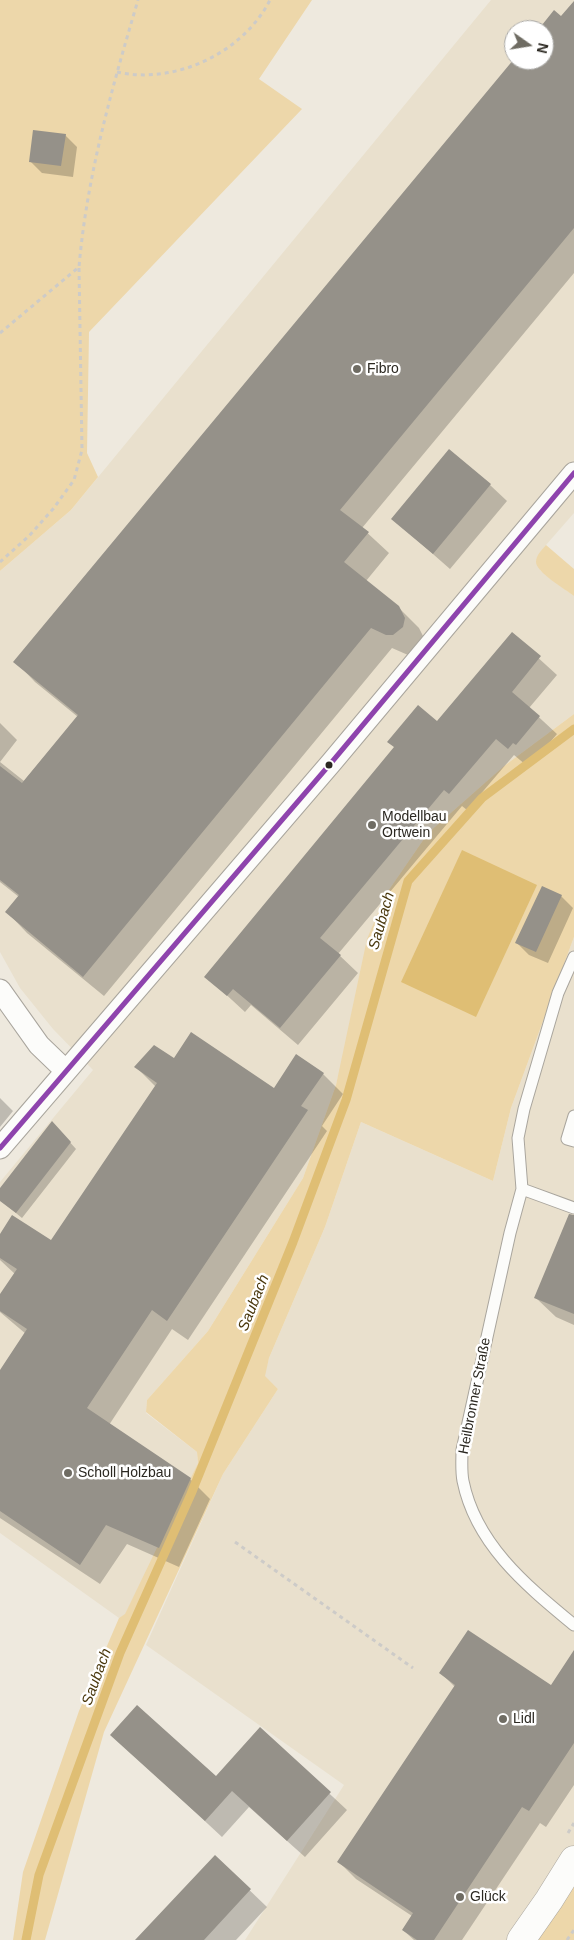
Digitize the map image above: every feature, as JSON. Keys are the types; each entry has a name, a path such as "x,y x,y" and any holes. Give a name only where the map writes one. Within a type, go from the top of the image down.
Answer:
{"street":[{"path":"0,1148 305,793 574,473"},
{"path":"0,990 39,1045 66,1071"},
{"path":"521,1940 550,1900 574,1860"}],"lane":[{"name":"Heilbronner Straße","path":"574,956 558,993 524,1109 518,1138 522,1188 510,1233 462,1450 462,1480 481,1532 525,1584 574,1626"},
{"path":"574,1116 567,1139 574,1141"},
{"path":"522,1188 574,1208"}],"path":[{"path":"0,562 29,536 53,509 74,480 82,450 79,267 83,219 91,172 116,72 138,0"},
{"path":"116,72 136,76 173,71 210,60 236,44 265,11 270,0"},
{"path":"0,333 79,267"},
{"path":"235,1542 413,1668"},
{"path":"566,1940 574,1930"}],"shaded area":[{"path":"0,0 312,0 259,79 302,109 89,332 87,453 98,477 71,510 0,571"},
{"path":"491,0 574,0 574,513 546,545 540,570 574,596 574,714 504,766 428,833 386,894 336,1085 303,1178 208,1331 147,1400 146,1413 197,1452 198,1463 159,1548 125,1615 119,1618 0,1533 0,1182 93,1070 53,1029 20,988 0,952 0,571 71,510"},
{"path":"546,545 574,569 574,596 558,585 537,566 537,557"},
{"path":"574,714 574,937 511,1108 493,1181 361,1122 325,1227 269,1358 265,1376 278,1389 223,1474 104,1732 45,1940 13,1940 23,1872 79,1711 119,1618 125,1614 198,1463 197,1452 146,1412 147,1400 208,1331 303,1178 336,1085 367,939 386,894 428,833 504,766"},
{"path":"462,850 537,885 476,1017 401,982"},
{"path":"574,937 574,1885 538,1940 245,1940 344,1785 146,1645 223,1474 278,1389 264,1376 269,1358 325,1227 361,1122 493,1181 511,1108"},
{"path":"574,1885 574,1940 538,1940"}],"building":[{"name":"Fibro","path":"574,1 574,228 340,510 369,532 344,562 399,606 405,618 403,627 393,635 386,635 371,628 83,977 5,912 19,895 0,880 0,766 22,783 78,715 13,662 505,70 554,70 554,20 546,20 554,10 561,16"},
{"path":"33,130 66,134 61,166 29,162"},
{"path":"449,449 491,484 433,554 391,519"},
{"path":"512,632 541,656 512,692 540,716 516,745 513,743 508,749 496,739 449,794 444,790 320,938 341,955 280,1028 233,989 227,996 204,977 394,747 387,742 418,705 437,721"},
{"path":"542,886 562,895 536,952 515,943"},
{"path":"191,1032 274,1088 296,1054 324,1073 301,1106 308,1110 167,1321 152,1310 87,1408 191,1478 159,1548 106,1525 80,1565 0,1511 0,1370 27,1329 0,1311 0,1294 17,1269 0,1258 0,1234 12,1215 51,1240 157,1083 134,1067 154,1045 174,1058"},
{"path":"52,1121 71,1142 16,1213 0,1201 0,1188"},
{"path":"569,1214 574,1215 574,1314 534,1298"},
{"path":"468,1630 551,1685 574,1650 574,1743 529,1811 522,1807 434,1940 417,1940 402,1930 413,1913 337,1862 455,1685 439,1673"},
{"path":"137,1705 216,1776 260,1727 331,1792 287,1841 232,1791 205,1821 110,1735"},
{"path":"215,1855 251,1889 204,1940 135,1940"}],"waterway":[{"name":"Saubach","path":"26,1940 39,1875 120,1653 191,1494 293,1242 346,1100 408,881 482,798 574,729"}],"transit line":[{"path":"0,1148 331,763 574,473"}],"place":[{"name":"Fibro","path":"357,369"},
{"name":"Modellbau Ortwein","path":"372,825"},
{"name":"Scholl Holzbau","path":"68,1473"},
{"name":"Lidl","path":"503,1719"},
{"name":"Glück","path":"460,1897"}]}
